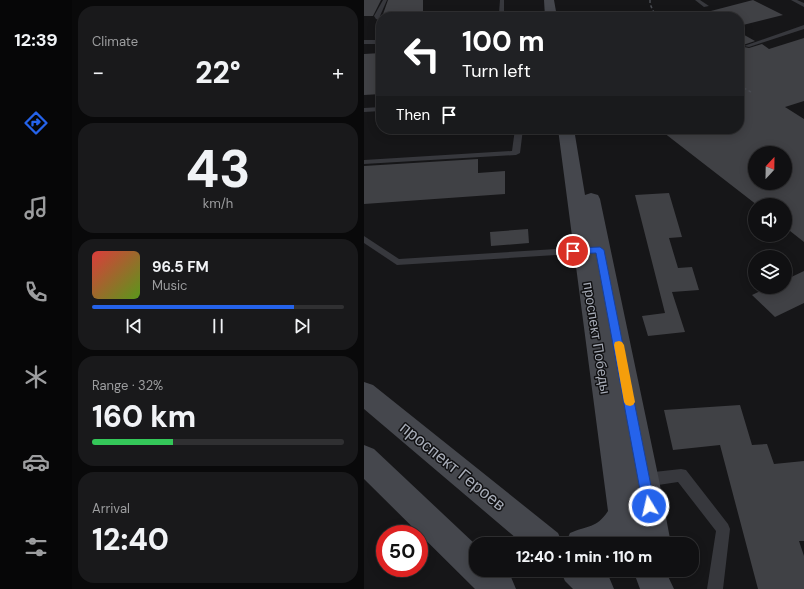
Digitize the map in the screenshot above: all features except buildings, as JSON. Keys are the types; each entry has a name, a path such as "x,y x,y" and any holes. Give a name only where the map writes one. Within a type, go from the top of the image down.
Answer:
{"main road":[{"path":"549,0 550,12"},
{"path":"558,0 559,12"},
{"name":"проспект Победы","path":"567,134 645,480 654,537"},
{"name":"проспект Победы","path":"579,134 624,514 635,537"},
{"name":"проспект Героев","path":"364,393 539,537"},
{"path":"364,459 469,560"},
{"path":"604,537 613,530 624,514"},
{"path":"486,577 499,589"},
{"path":"584,577 597,589"},
{"path":"652,577 657,589"},
{"path":"660,577 662,589"}],"lane":[{"path":"379,12 385,0"},
{"path":"502,0 502,12"},
{"path":"697,0 706,6"},
{"path":"793,0 804,5"},
{"path":"747,46 804,27"},
{"path":"364,42 376,42"},
{"path":"364,110 376,109"},
{"path":"364,162 516,153 518,134"},
{"path":"364,239 397,262 592,250"},
{"path":"645,480 680,475 723,529 715,589"}],"railway":[{"path":"650,0 654,12"},
{"path":"744,88 751,92"}],"slow traffic":[{"path":"619,345 630,402"}],"route":[{"path":"573,251 600,250 649,506"}]}
